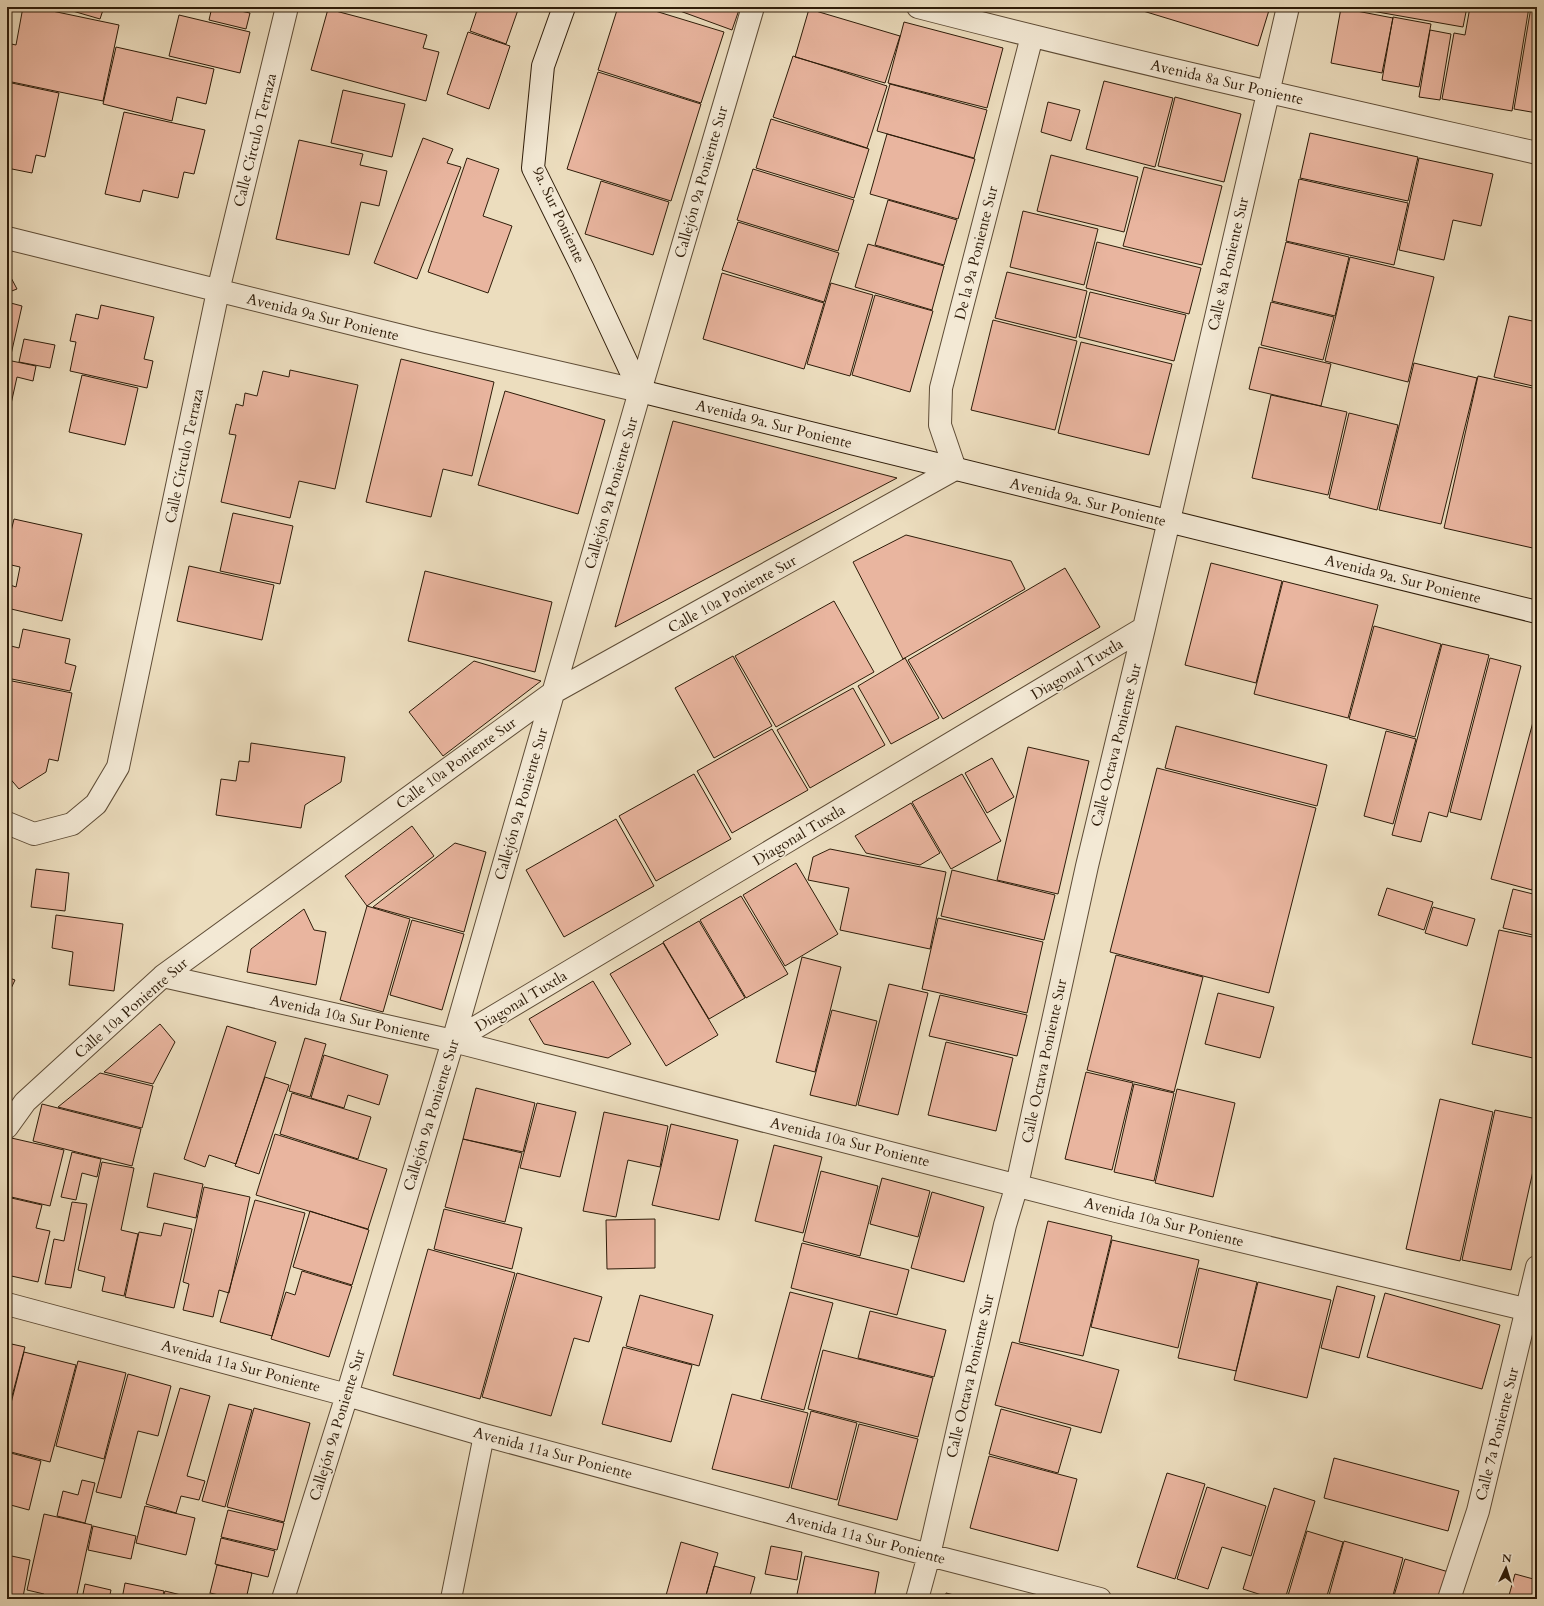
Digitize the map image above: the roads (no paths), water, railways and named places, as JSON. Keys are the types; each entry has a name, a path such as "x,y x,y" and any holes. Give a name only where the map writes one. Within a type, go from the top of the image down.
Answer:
{"street":[{"name":"Calle Círculo Terraza","path":"7,823 34,834 72,824 96,804 118,767 218,292 287,7"},
{"name":"9a. Sur Poniente","path":"564,7 543,66 533,168 583,269 640,392"},
{"name":"Callejón 9a Poniente Sur","path":"283,1599 347,1395 453,1041 640,392 753,7"},
{"name":"Avenida 8a Sur Poniente","path":"918,7 1032,36 1268,92 1537,152"},
{"name":"Calle 8a Poniente Sur","path":"1169,522 1288,7"},
{"name":"De la 9a Poniente Sur","path":"955,469 940,425 941,388 1032,36"},
{"name":"Avenida 9a Sur Poniente","path":"7,238 218,292 640,392"},
{"name":"Avenida 9a. Sur Poniente","path":"640,392 1537,612"},
{"name":"Calle 10a Poniente Sur","path":"7,1127 26,1102 163,976 554,692 955,469"},
{"name":"Calle Octava Poniente Sur","path":"917,1599 929,1555 1003,1233 1017,1185 1086,866 1169,522"},
{"name":"Diagonal Tuxtla","path":"453,1041 1144,628"},
{"name":"Avenida 10a Sur Poniente","path":"163,976 453,1041 1124,1213 1532,1311"},
{"name":"Calle 7a Poniente Sur","path":"1449,1599 1478,1511 1532,1311 1537,1267"},
{"name":"Avenida 11a Sur Poniente","path":"7,1304 347,1395 484,1434 929,1555 1100,1599"}],"lane":[{"path":"451,1599 484,1434"}]}
